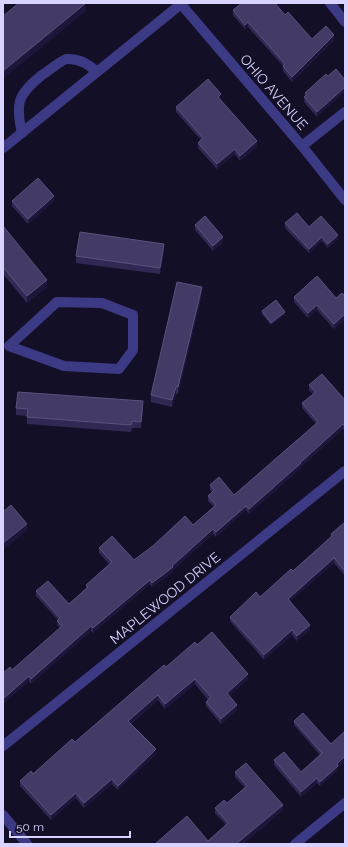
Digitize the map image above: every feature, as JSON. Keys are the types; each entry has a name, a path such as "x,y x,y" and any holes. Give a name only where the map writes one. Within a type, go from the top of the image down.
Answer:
{"street":[{"path":"330,3 345,22"},
{"path":"3,148 180,4"},
{"name":"OHIO AVENUE","path":"180,4 302,146 345,200"},
{"path":"22,133 18,110 22,94 29,85 66,59 71,58 87,64 97,72"},
{"path":"302,146 345,112"},
{"path":"57,302 102,303 133,315 133,350 120,369 64,366 6,342 57,302"},
{"name":"MAPLEWOOD DRIVE","path":"3,746 345,471"},
{"path":"295,844 345,803"},
{"path":"3,815 27,844"}],"building":[{"path":"19,3 86,3 3,71 3,16"},
{"path":"242,3 275,3 285,15 288,12 312,39 326,26 334,35 292,77 283,66 285,64 248,22 245,25 233,10"},
{"path":"336,69 345,80 345,87 317,112 304,97 307,95 305,93 326,74 328,76"},
{"path":"208,79 221,94 218,97 257,141 240,156 235,149 217,164 198,143 203,138 176,107"},
{"path":"38,178 54,196 28,219 12,201"},
{"path":"297,213 309,227 321,216 338,235 328,244 322,237 309,249 285,223"},
{"path":"205,216 223,237 213,246 195,225"},
{"path":"3,226 47,280 27,296 3,267"},
{"path":"80,232 164,244 160,268 76,256"},
{"path":"317,276 336,298 342,293 345,296 345,314 334,324 317,305 308,313 294,297"},
{"path":"177,282 202,287 178,387 176,387 172,400 151,395"},
{"path":"276,300 285,312 271,323 262,311"},
{"path":"322,374 345,400 345,426 343,424 249,509 246,506 216,532 213,529 172,566 173,567 152,583 150,580 93,628 91,626 31,679 29,676 3,699 3,673 10,667 12,670 62,626 57,621 60,618 36,591 48,581 69,604 88,587 86,585 112,562 99,548 112,536 134,560 154,545 185,516 193,525 216,505 208,496 214,490 210,485 219,477 234,495 318,422 302,403 316,392 309,385"},
{"path":"18,392 143,401 141,422 132,421 131,425 27,417 28,409 16,408"},
{"path":"11,505 27,524 3,543 3,512"},
{"path":"345,522 345,571 334,558 288,599 310,625 297,636 292,630 264,655 230,617 256,592 260,597 291,569 293,571 332,536 331,534"},
{"path":"212,632 248,674 227,693 237,705 221,719 206,702 211,697 195,679 165,704 158,695 128,721 156,749 118,786 112,779 84,803 76,793 51,815 20,781 31,771 33,774 72,739 75,742 164,665 166,667 195,642 197,645"},
{"path":"303,713 331,744 345,731 345,756 337,764 338,766 320,782 317,778 301,792 274,760 284,752 301,772 322,753 294,721"},
{"path":"246,763 283,805 236,844 155,844 187,816 208,841 228,823 215,808 224,800 227,803 247,786 235,772"}]}
